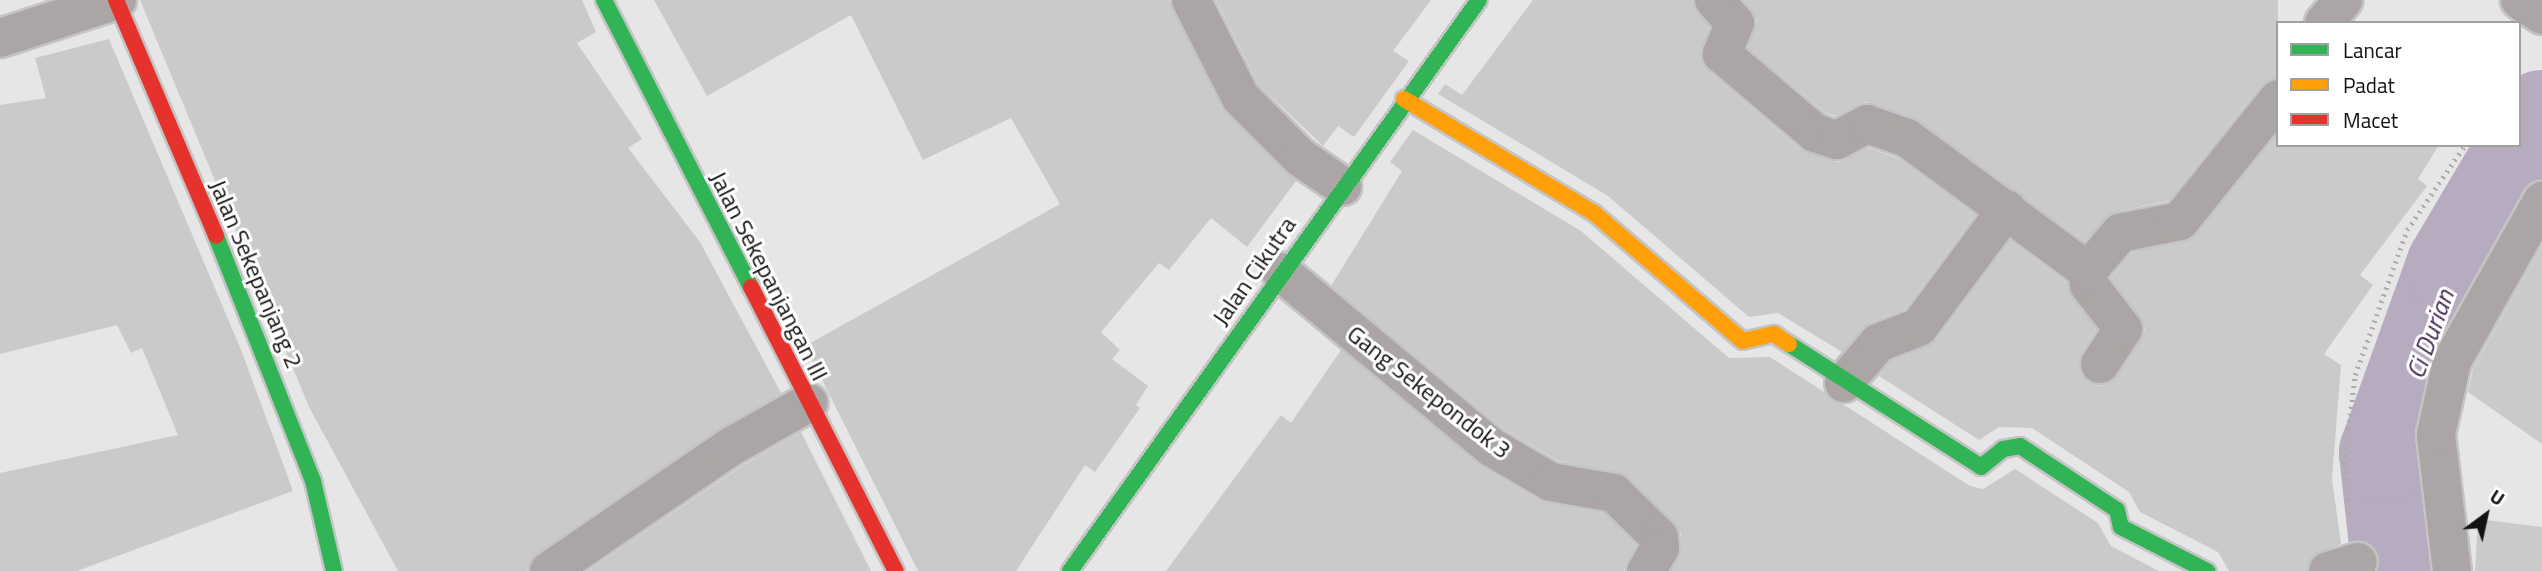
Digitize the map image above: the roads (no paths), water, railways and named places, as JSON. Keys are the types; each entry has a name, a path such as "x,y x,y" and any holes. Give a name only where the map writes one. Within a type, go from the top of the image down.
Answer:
{"street":[{"path":"0,38 117,0"},
{"name":"Jalan Sekepanjang 2","path":"117,0 262,344 313,481 334,571"},
{"name":"Jalan Sekepanjangan III","path":"604,0 896,571"},
{"path":"1191,0 1241,97 1301,158 1338,184"},
{"name":"Jalan Cikutra","path":"1070,571 1281,272 1338,184 1479,0"},
{"path":"1714,0 1735,23 1722,54 1815,133 1838,140 1867,124 1889,130 2007,209 2088,271"},
{"path":"2326,21 2343,0"},
{"path":"2520,0 2542,15"},
{"path":"1404,99 1594,213 1743,341 1769,332 1844,383 1981,467 2008,446 2028,450 2117,510 2124,528 2207,571"},
{"path":"2100,364 2123,329 2089,285 2088,271 2120,233 2180,221 2276,101"},
{"path":"2452,571 2436,434 2452,361 2542,201"},
{"path":"1844,383 1878,343 1919,327 2007,209"},
{"name":"Gang Sekepondok 3","path":"1281,272 1491,447 1551,482 1615,493 1658,537 1660,548 1646,571"},
{"path":"549,571 730,447 808,402"}],"waterway":[{"name":"Ci Durian","path":"2400,571 2387,453 2454,267 2542,118"}]}
